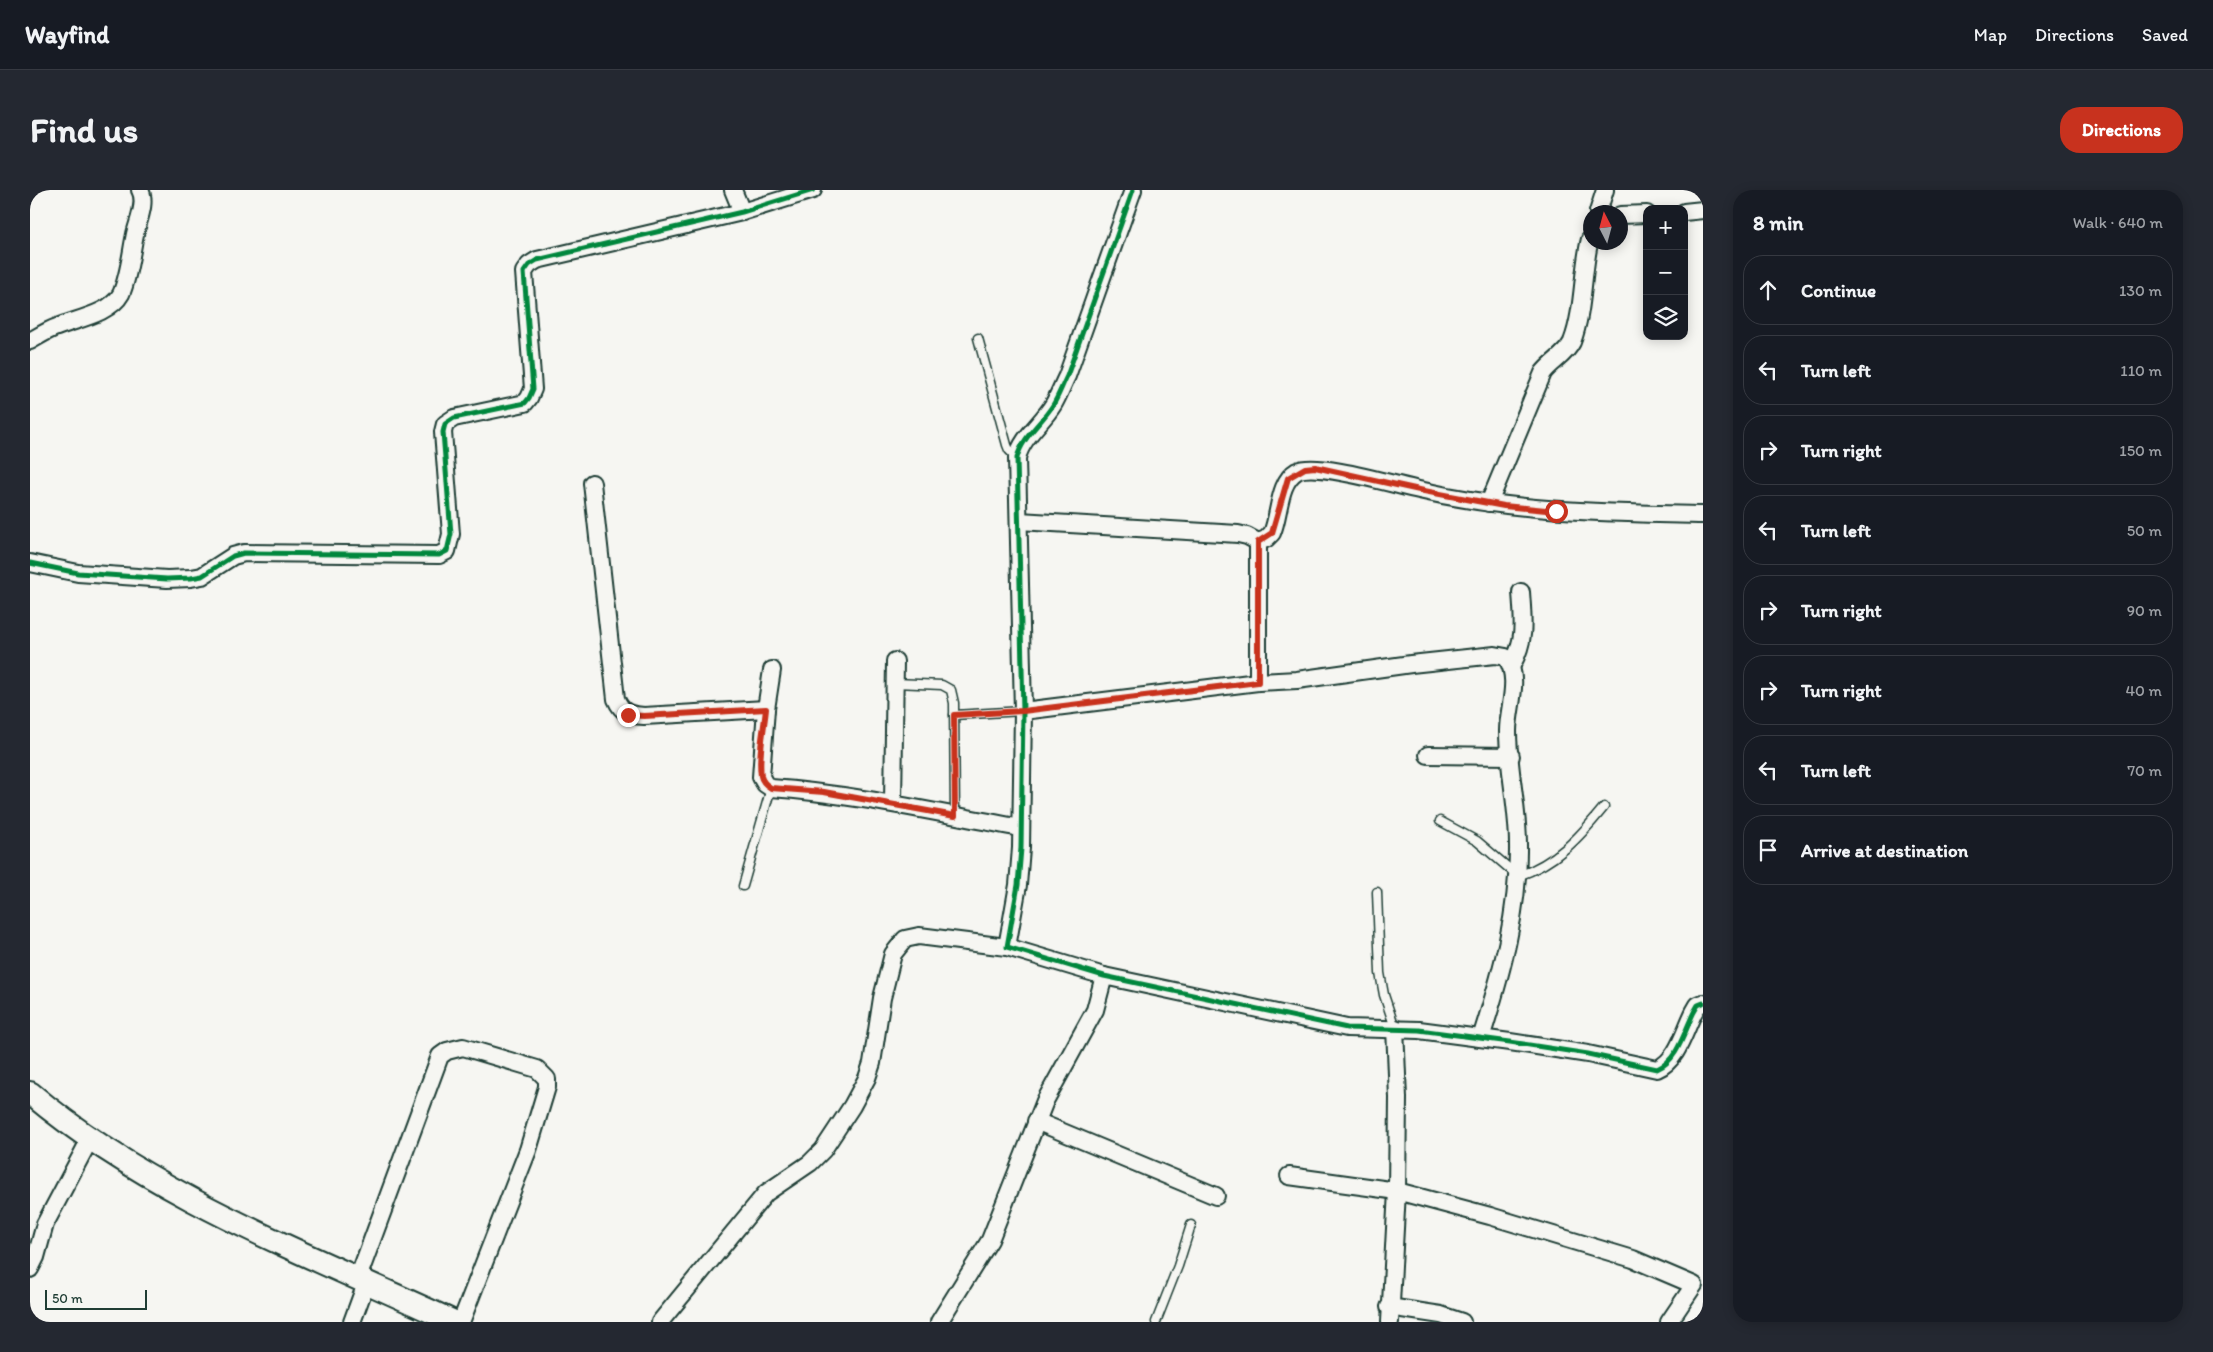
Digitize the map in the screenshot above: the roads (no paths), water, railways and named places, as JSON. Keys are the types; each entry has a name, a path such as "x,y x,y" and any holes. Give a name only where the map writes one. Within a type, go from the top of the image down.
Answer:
{"street":[{"path":"30,341 54,328 96,313 115,301 121,294 141,208 143,195 140,190"},
{"path":"733,190 742,212"},
{"path":"30,563 78,573 167,579 202,576 233,556 244,553 430,555 447,551 450,534 443,432 445,424 454,418 525,402 529,398 532,389 524,292 524,272 529,265 537,260 742,212 813,190"},
{"path":"1006,947 1018,885 1021,828 1023,711 1017,458 1019,450 1053,405 1067,376 1133,190"},
{"path":"1600,205 1605,190"},
{"path":"1688,212 1703,210"},
{"path":"1628,215 1643,214"},
{"path":"1489,503 1543,373 1550,364 1566,351 1572,342 1588,250"},
{"path":"1258,542 1272,533 1288,478 1305,468 1315,467 1489,503 1556,511 1703,515"},
{"path":"592,483 616,699 620,707 628,715 644,716 766,709"},
{"path":"1018,521 1238,534 1248,536 1258,542"},
{"path":"1258,542 1258,682"},
{"path":"1512,666 1520,651 1524,629 1521,592"},
{"path":"1023,711 1258,682 1297,680 1411,664 1495,655 1506,657 1512,666 1514,678 1508,731 1517,815 1518,876 1512,925 1500,978 1481,1038"},
{"path":"893,803 895,661"},
{"path":"772,670 766,709 761,777 765,784 771,788 824,792 893,803 1021,828"},
{"path":"1428,755 1510,756"},
{"path":"660,1322 749,1211 778,1183 817,1157 847,1113 867,1078 872,1063 882,998 893,954 905,938 919,936 1006,947 1104,976 1346,1028 1395,1028 1481,1038 1588,1054 1657,1069 1666,1065 1673,1057 1694,1012 1703,1003"},
{"path":"939,1322 990,1240 1036,1121 1056,1079 1095,1010 1104,976"},
{"path":"1395,1028 1398,1098 1397,1191 1390,1315 1441,1315 1462,1322"},
{"path":"352,1322 362,1280 440,1056 447,1051 463,1047 537,1069 547,1080 528,1150 461,1322"},
{"path":"31,1096 90,1139 132,1166 224,1215 454,1322"},
{"path":"1036,1121 1216,1196"},
{"path":"30,1269 36,1257 45,1224 90,1139"},
{"path":"1289,1176 1397,1191 1490,1216 1633,1259 1698,1282 1669,1322"}],"lane":[{"path":"978,338 1009,450 1017,458"},
{"path":"895,683 942,685 951,690 954,715 955,816"},
{"path":"954,715 1023,711"},
{"path":"743,886 771,788"},
{"path":"1440,821 1477,842 1518,876 1538,869 1556,858 1572,845 1604,807"},
{"path":"1377,892 1380,973 1384,995 1395,1028"},
{"path":"1156,1322 1178,1266 1191,1225"}]}
